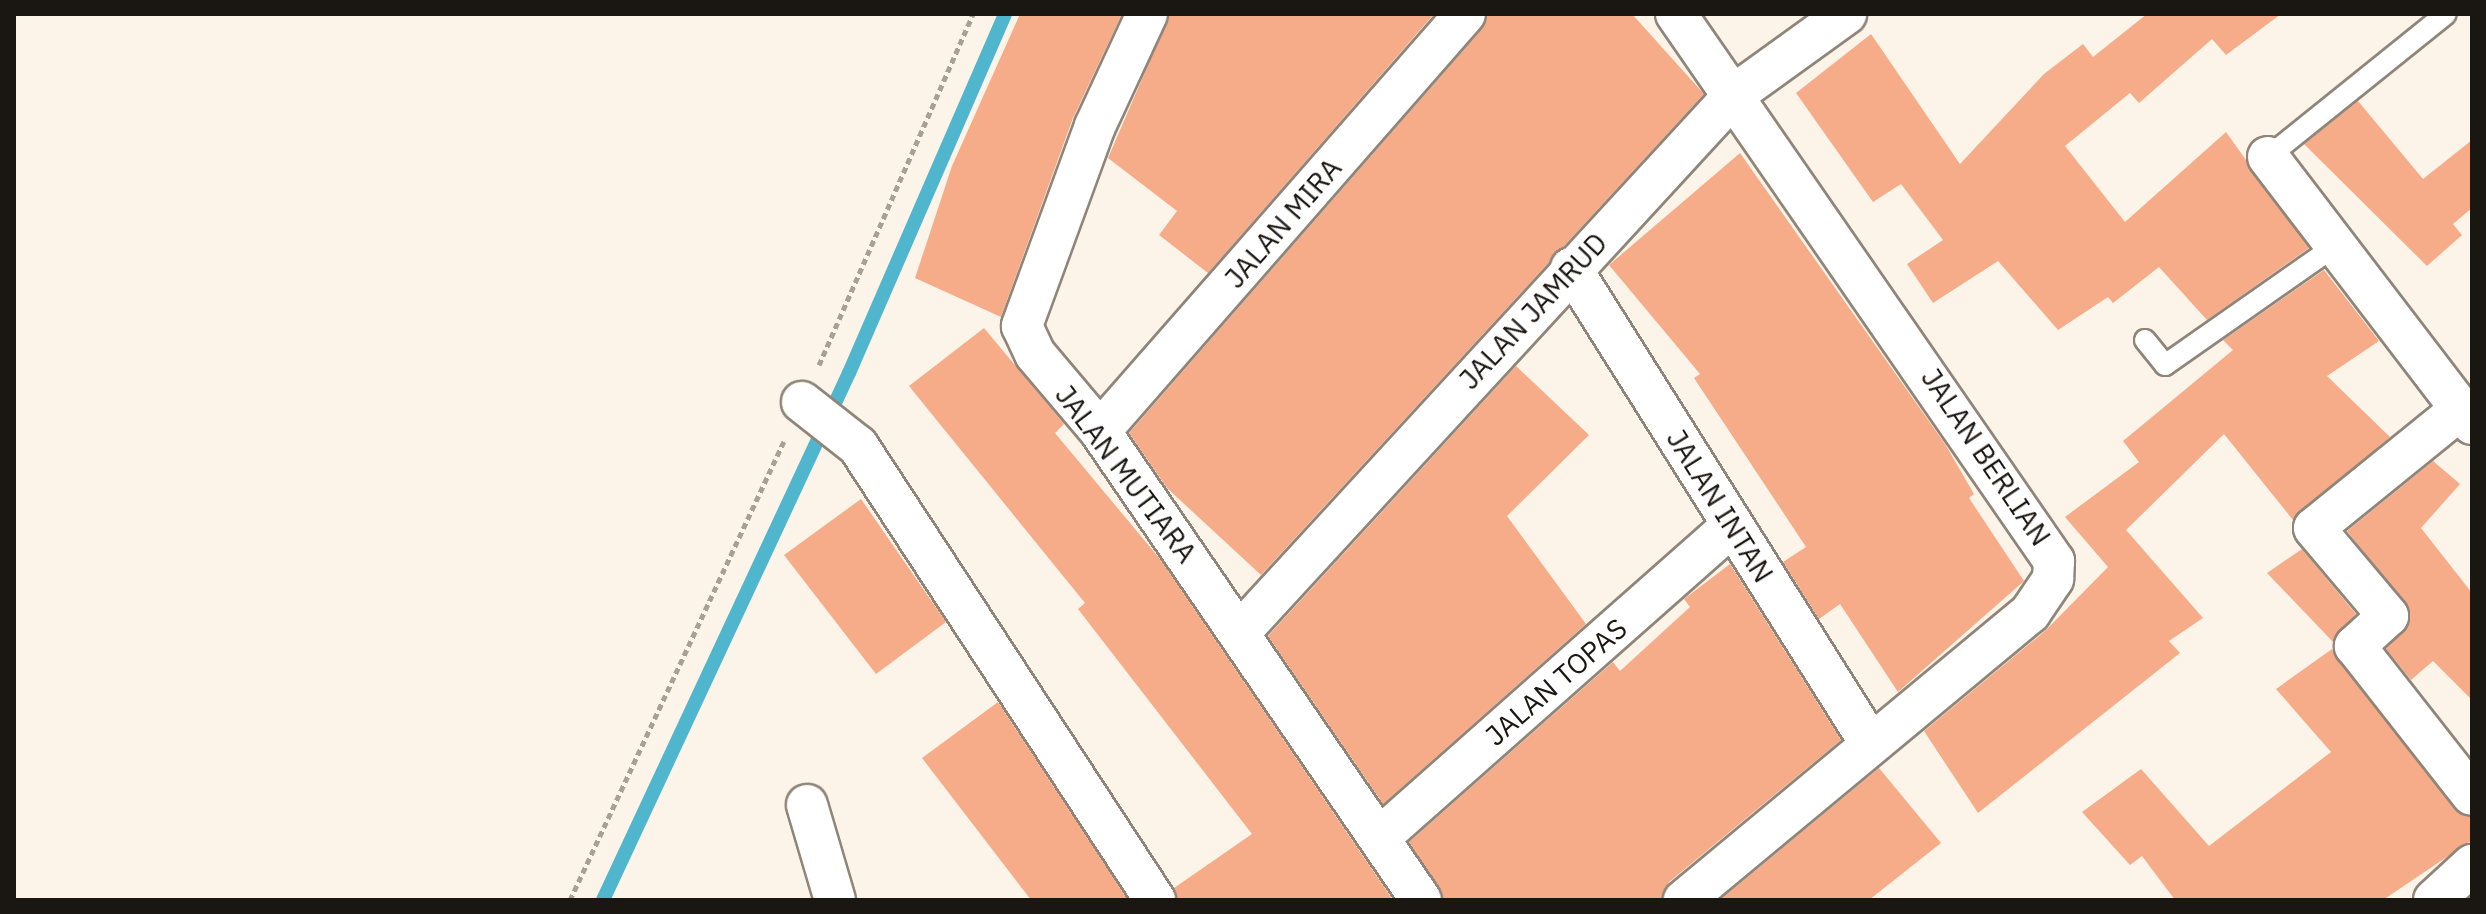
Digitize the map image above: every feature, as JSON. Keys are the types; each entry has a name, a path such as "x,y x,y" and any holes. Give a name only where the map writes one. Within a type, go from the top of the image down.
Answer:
{"street":[{"name":"JALAN MUTIARA","path":"1147,14 1025,305 1022,326 1035,354 1100,431 1241,631 1421,900"},
{"name":"JALAN MIRA","path":"1100,431 1465,14"},
{"path":"1676,14 1735,94"},
{"name":"JALAN JAMRUD","path":"1241,631 1571,268 1735,94 1846,14"},
{"name":"JALAN BERLIAN","path":"1684,900 2030,613 2053,579 2054,561 1735,94"},
{"path":"2268,157 2338,244 2466,416 2314,528 2388,616 2355,646 2472,795"},
{"name":"JALAN INTAN","path":"1571,268 1870,743"},
{"path":"806,405 843,434 915,528 1155,900"},
{"name":"JALAN TOPAS","path":"1379,838 1732,526"},
{"path":"807,805 835,900"},
{"path":"2434,900 2472,865"}],"lane":[{"path":"2268,157 2446,14"},
{"path":"2145,340 2165,365 2338,244"}],"path":[{"path":"570,900 806,405 973,14"}],"building":[{"path":"1020,14 1122,14 1073,118 1001,317 915,278 952,166"},
{"path":"1170,14 1434,14 1208,273 1159,235 1177,211 1108,158"},
{"path":"1487,14 1632,14 1704,94 1261,575 1167,488 1129,433 1482,29"},
{"path":"2147,14 2281,14 2226,55 2212,39 2139,103 2130,93 2065,146 2125,222 2226,132 2309,248 2207,320 2159,267 2113,303 2108,297 2058,330 1998,261 1933,303 1907,264 1943,240 1901,184 1873,202 1796,93 1871,34 1960,164 2044,74 2083,44 2093,57"},
{"path":"2358,101 2423,179 2472,140 2472,208 2453,224 2462,235 2427,266 2304,144"},
{"path":"1740,153 1945,444 1974,494 1969,498 2024,581 1898,692 1840,604 1819,619 1783,562 1806,547 1694,378 1700,374 1609,265"},
{"path":"2324,270 2379,341 2327,376 2390,437 2293,520 2224,434 2126,530 2203,618 2169,641 2180,653 1978,813 1924,731 2045,631 2108,567 2065,517 2139,462 2123,441 2233,350 2223,340"},
{"path":"984,328 1064,424 1055,433 1160,559 1393,900 1178,900 1174,888 1252,834 1078,609 1085,603 909,386"},
{"path":"1516,366 1589,435 1507,516 1586,624 1383,804 1268,636"},
{"path":"2433,461 2460,484 2421,528 2472,593 2472,700 2433,661 2411,680 2386,649 2409,624 2410,611 2347,531"},
{"path":"861,499 946,622 876,674 784,555"},
{"path":"2302,549 2356,614 2333,642 2267,573"},
{"path":"1730,564 1841,740 1669,882 1662,900 1444,900 1409,842 1613,662 1620,671 1690,607 1684,599"},
{"path":"2332,649 2454,809 2472,817 2472,840 2383,900 2175,900 2142,856 2130,865 2082,812 2141,769 2209,846 2331,752 2276,689"},
{"path":"998,702 1128,900 1031,900 922,758"},
{"path":"1879,768 1941,843 1869,900 1720,900"}],"waterway":[{"path":"603,900 849,373 1005,14"}]}
